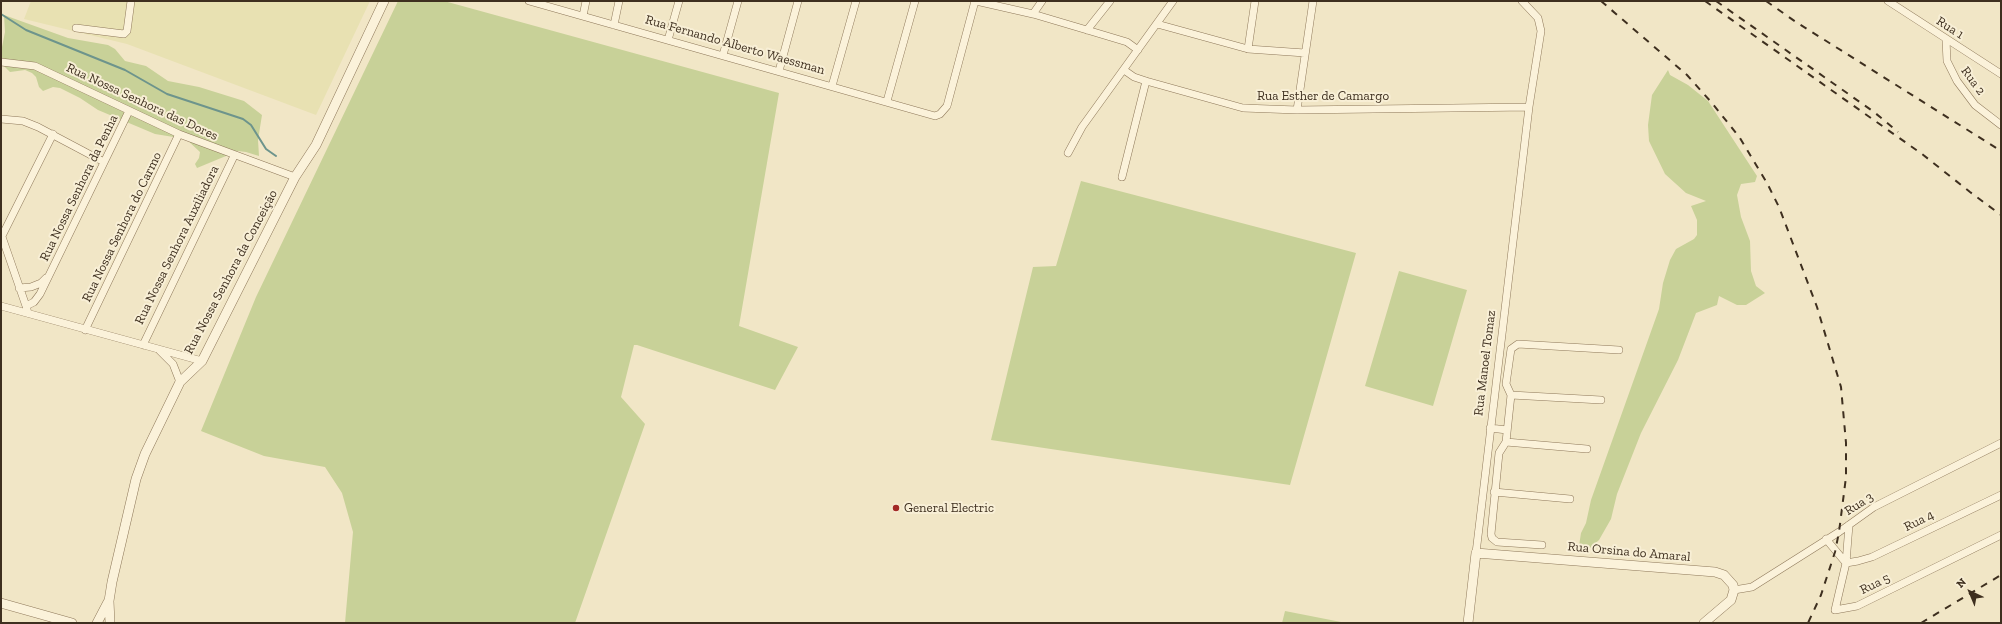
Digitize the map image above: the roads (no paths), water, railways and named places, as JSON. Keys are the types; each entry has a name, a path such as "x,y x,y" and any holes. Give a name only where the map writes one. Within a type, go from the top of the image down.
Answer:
{"street":[{"path":"76,28 124,34 127,31 131,1"},
{"path":"295,177 316,145 384,1"},
{"name":"Rua Fernando Alberto Waessman","path":"528,1 542,3 614,25 887,101 935,116 940,114 947,106 975,1"},
{"path":"583,16 586,1"},
{"path":"614,25 619,1"},
{"path":"668,40 679,1"},
{"path":"722,55 738,1"},
{"path":"779,71 798,1"},
{"path":"832,86 856,1"},
{"path":"887,101 915,1"},
{"path":"975,1 1033,14 1127,42 1138,50"},
{"path":"1033,14 1042,1"},
{"path":"1087,30 1110,1"},
{"path":"1068,153 1082,127 1173,1"},
{"path":"1248,49 1255,1"},
{"path":"1297,110 1313,1"},
{"name":"Rua Manoel Tomaz","path":"1468,623 1529,107 1541,31 1538,18 1522,1"},
{"name":"Rua 1","path":"1888,1 1899,4 1946,40 2001,74"},
{"path":"1157,24 1248,49 1305,53"},
{"name":"Rua 2","path":"1946,40 1947,61 1957,81 1975,105 2001,125"},
{"name":"Rua Nossa Senhora das Dores","path":"1,62 35,66 179,134 234,156 295,177"},
{"name":"Rua Esther de Camargo","path":"1124,70 1134,77 1146,81 1243,108 1297,110 1529,107"},
{"path":"1122,177 1146,81"},
{"name":"Rua Nossa Senhora da Penha","path":"27,310 40,294 50,276 129,111"},
{"path":"1,119 23,121 53,134 104,162"},
{"path":"27,310 1,235 53,134"},
{"name":"Rua Nossa Senhora do Carmo","path":"85,330 179,134"},
{"name":"Rua Nossa Senhora Auxiliadora","path":"142,345 234,156"},
{"name":"Rua Nossa Senhora da Conceição","path":"110,623 109,601 136,479 150,442 180,382 202,361 295,177"},
{"name":"Rua Nossa Senhora da Penha","path":"19,288 36,285 50,276"},
{"path":"1,306 27,310 85,330 202,361"},
{"path":"1542,545 1497,542 1492,538 1494,492 1499,453 1506,442 1511,395 1506,384 1511,349 1514,346 1619,350"},
{"path":"160,351 173,364 180,382"},
{"path":"1511,395 1601,400"},
{"path":"1490,428 1507,430"},
{"path":"1506,442 1587,449"},
{"name":"Rua 3","path":"1734,590 1752,587 1849,525 1874,507 2001,443"},
{"path":"1494,492 1570,499"},
{"name":"Rua 4","path":"1846,563 1872,557 2001,495"},
{"name":"Rua 5","path":"1849,525 1846,563 1835,610 1857,606 2001,535"},
{"path":"1826,539 1846,563"},
{"name":"Rua Orsina do Amaral","path":"1476,553 1715,572 1724,575 1730,580 1734,590"},
{"path":"1698,623 1707,620 1731,600 1734,590"},
{"name":"Rua Nossa Senhora da Conceição","path":"97,623 109,601"},
{"path":"1,603 72,623"}],"waterway":[{"path":"1,14 26,30 125,70 167,94 243,119 251,125 266,149 276,156"}],"railway":[{"path":"1601,1 1687,75 1740,138 1767,183 1779,207 1817,307 1841,387 1846,443 1846,477 1835,552 1821,595 1808,623"},
{"path":"1705,1 1922,154 2001,215"},
{"path":"1716,1 1874,112 1898,132"},
{"path":"1766,1 1796,22 2001,151"},
{"path":"1921,623 2001,575"}],"place":[{"name":"General Electric","path":"896,508"}]}
